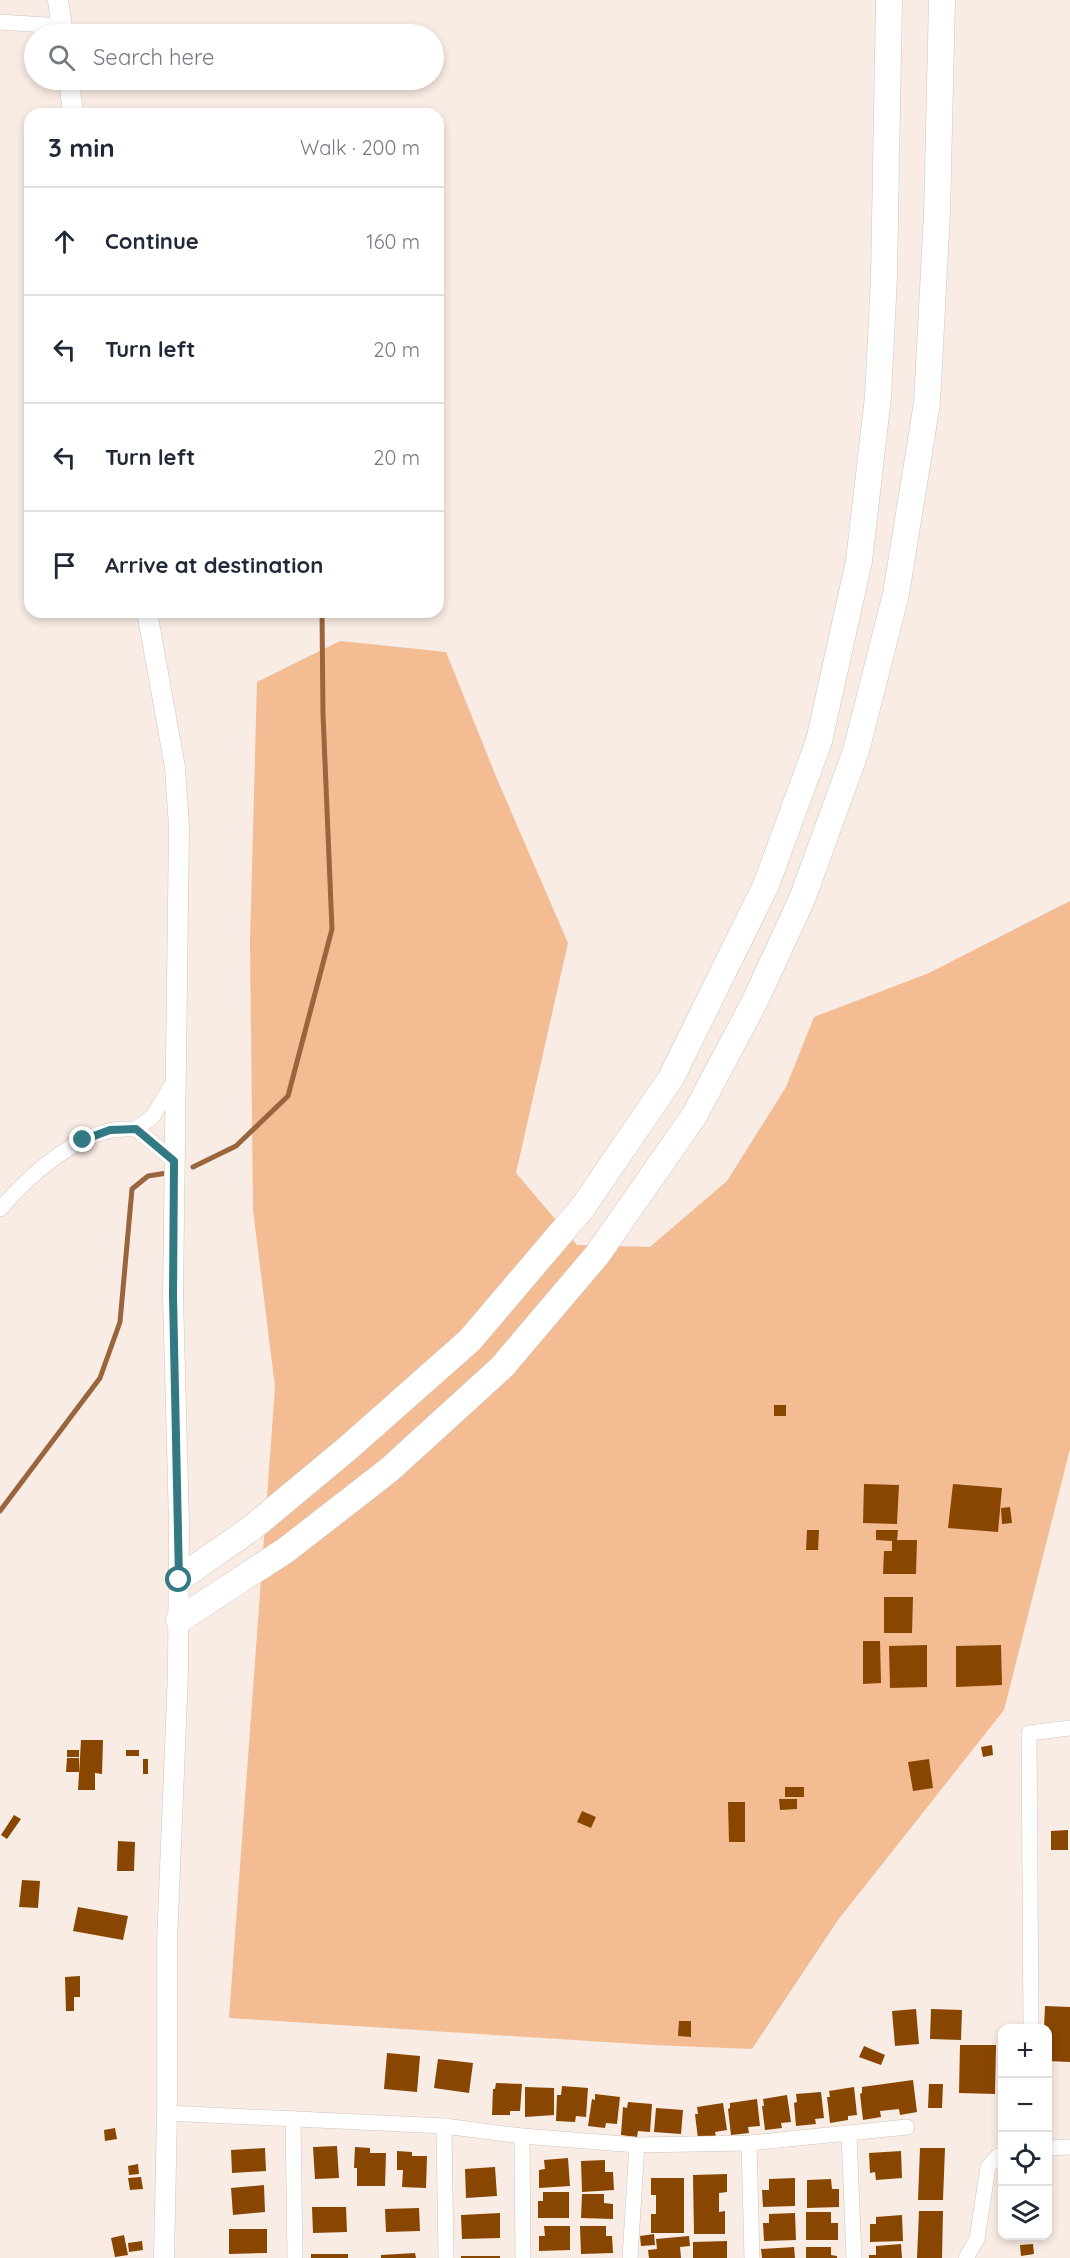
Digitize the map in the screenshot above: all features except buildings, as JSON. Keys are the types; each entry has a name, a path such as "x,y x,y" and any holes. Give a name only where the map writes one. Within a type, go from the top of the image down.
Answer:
{"highway":[{"path":"179,1580 253,1527 348,1448 470,1340 583,1207 671,1078 766,885 819,741 859,561 878,397 884,277 889,0"},
{"path":"179,1620 286,1550 389,1470 502,1367 597,1255 694,1116 754,1003 802,899 856,751 896,594 927,403 937,213 942,0"}],"street":[{"path":"58,0 61,24"},
{"path":"0,22 24,25"},
{"path":"70,90 72,108"},
{"path":"148,618 175,767 179,827 173,1296 179,1620 167,1943 164,2258"},
{"path":"0,1209 17,1190 83,1140 110,1130 136,1129 153,1116 174,1081"},
{"path":"136,1129 174,1161"},
{"path":"1031,2024 1029,1733 1070,1728"},
{"path":"167,2113 444,2127 636,2145 749,2143 907,2127"},
{"path":"293,2118 295,2258"},
{"path":"444,2127 446,2258"},
{"path":"849,2133 854,2258"},
{"path":"522,2136 523,2258"},
{"path":"749,2143 752,2258"},
{"path":"630,2258 636,2145"},
{"path":"1052,2148 1070,2147"},
{"path":"966,2258 977,2239 988,2166 998,2156"}],"shaded area":[{"path":"340,641 446,652 497,779 568,943 516,1173 577,1245 650,1247 727,1181 786,1087 814,1017 929,973 1070,901 1070,1449 1004,1710 838,1920 752,2049 652,2045 229,2018 275,1387 253,1210 250,942 257,682"}],"waterway":[{"path":"193,1167 236,1146 288,1096 332,929 323,714 322,618"},
{"path":"0,1511 100,1378 120,1322 132,1189 148,1176 167,1173"}],"route":[{"path":"83,1140 110,1130 136,1129 174,1161 173,1296 179,1580"}]}
